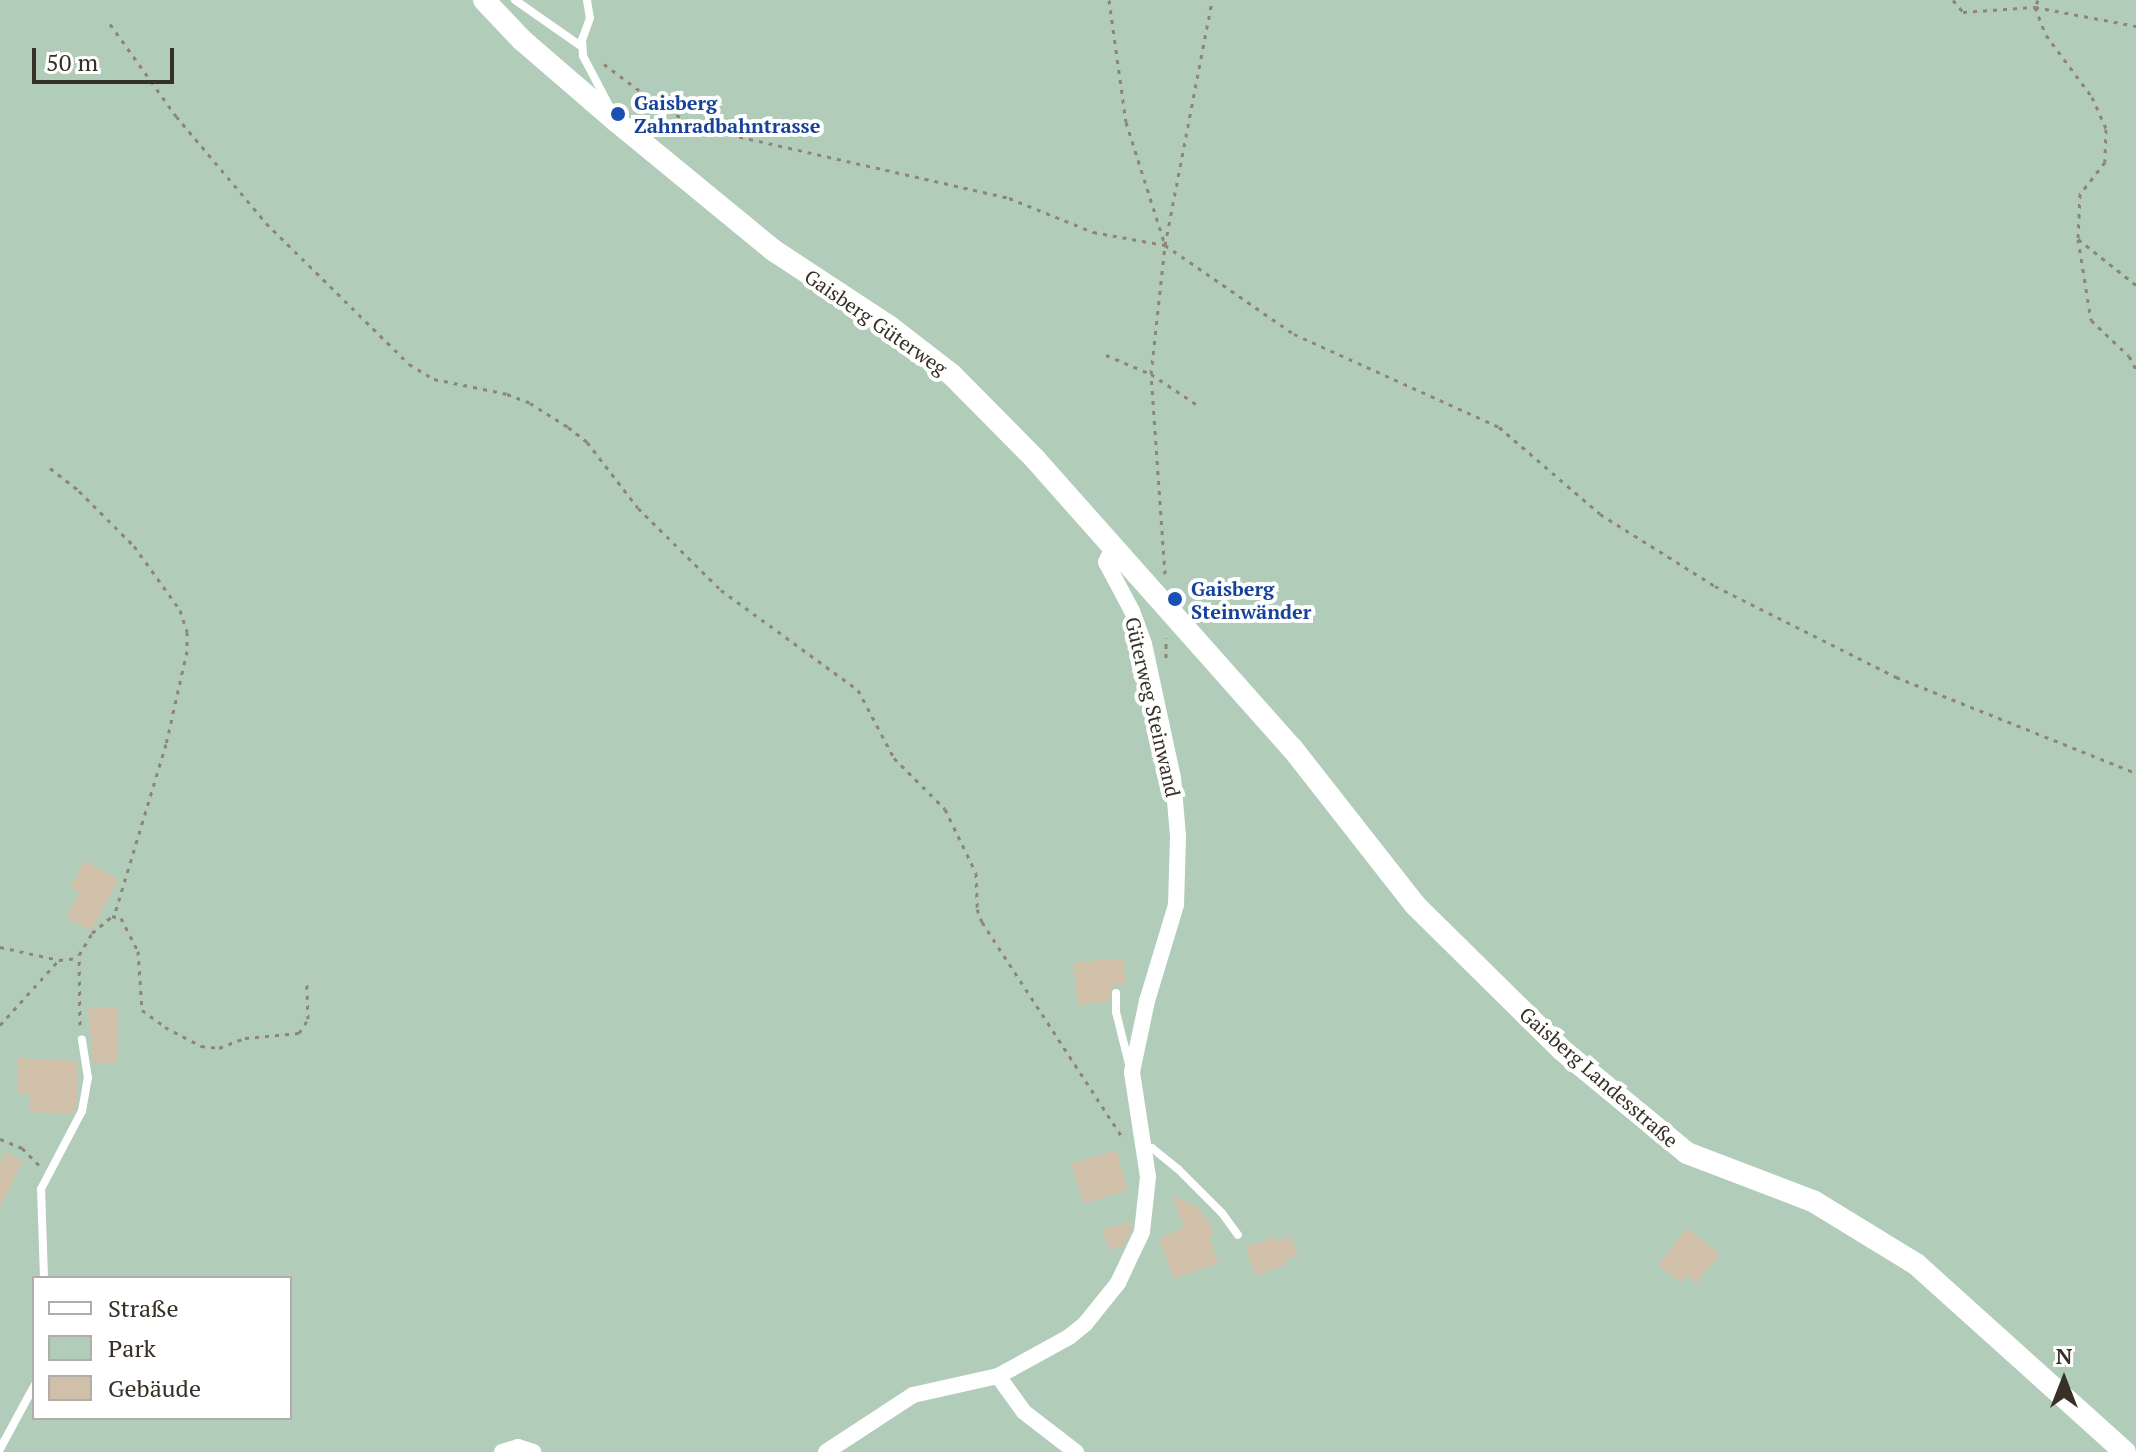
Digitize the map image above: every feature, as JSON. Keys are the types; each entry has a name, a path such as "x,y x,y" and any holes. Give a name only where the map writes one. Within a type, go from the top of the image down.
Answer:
{"main road":[{"name":"Gaisberg Güterweg","path":"484,0 522,40 773,250 890,327 952,375 1035,459 1113,548"},
{"path":"1113,548 1161,602"},
{"name":"Gaisberg Landesstraße","path":"1161,602 1292,748 1415,905 1562,1050 1687,1153 1813,1201 1916,1264 2125,1452"}],"street":[{"name":"Güterweg Steinwand","path":"826,1452 913,1395 998,1376 1069,1337 1085,1324 1118,1283 1136,1251 1145,1223 1149,1188 1132,1072 1147,1001 1176,905 1178,836 1173,778 1144,644 1132,611 1106,562 1113,548"},
{"path":"998,1376 1024,1412 1076,1452"},
{"path":"502,1452 518,1447 533,1452"}],"lane":[{"path":"515,0 582,47"},
{"path":"587,0 590,18 582,47 589,69 609,103 614,119"},
{"path":"1116,993 1116,1012 1126,1059 1132,1072"},
{"path":"44,1276 40,1212 45,1180 78,1123 85,1100 88,1065 82,1039"},
{"path":"1145,1156 1158,1152 1222,1213 1238,1235"},
{"path":"0,1449 32,1390"}],"path":[{"path":"1109,0 1126,122 1165,245"},
{"path":"1166,671 1161,602 1161,483 1151,374 1165,245 1212,0"},
{"path":"1953,0 1963,12 2035,7 2136,26"},
{"path":"2038,0 2035,7 2046,35 2092,97 2106,129 2105,162 2080,194 2078,239 2091,320 2129,356 2136,369"},
{"path":"110,24 176,116 266,223 409,364 434,379 507,394 530,403 568,427 587,442 638,508 721,590 858,690 894,758 945,809 976,873 977,909 992,941 1011,963 1132,1152 1145,1156"},
{"path":"582,47 667,111 710,130 1009,198 1093,232 1165,245 1294,334 1499,427 1600,514 1715,586 1896,677 2136,773"},
{"path":"2078,239 2136,285"},
{"path":"1106,355 1151,374 1196,404"},
{"path":"50,468 79,491 134,546 180,610 187,632 187,651 166,744 114,916 92,933 78,958 82,1039"},
{"path":"114,916 121,918 138,951 142,1010 158,1023 201,1046 219,1048 245,1038 299,1033 308,1019 307,983"},
{"path":"0,947 59,960 78,958"},
{"path":"0,1025 59,960"},
{"path":"0,1139 30,1153 45,1180"}],"green space":[{"path":"0,0 2136,0 2136,1452 0,1452"}],"building":[{"path":"85,861 119,879 91,931 66,917 80,893 70,888"},
{"path":"1124,960 1126,984 1112,985 1109,1002 1078,1005 1073,963"},
{"path":"88,1008 118,1008 118,1063 93,1063"},
{"path":"18,1058 78,1061 77,1098 73,1114 29,1112 30,1094 17,1094"},
{"path":"1116,1150 1128,1190 1083,1204 1071,1164"},
{"path":"5,1152 23,1161 0,1208 0,1162"},
{"path":"1172,1195 1200,1208 1203,1218 1208,1217 1214,1235 1209,1237 1218,1263 1174,1279 1159,1238 1184,1228"},
{"path":"1131,1221 1131,1229 1123,1246 1110,1250 1102,1230"},
{"path":"1687,1228 1720,1254 1697,1283 1687,1275 1681,1283 1658,1265"},
{"path":"1291,1236 1298,1256 1284,1261 1286,1265 1256,1276 1245,1247 1276,1237 1278,1241"}],"place":[{"name":"Gaisberg Zahnradbahntrasse","path":"618,114"},
{"name":"Gaisberg Steinwänder","path":"1175,599"}]}
